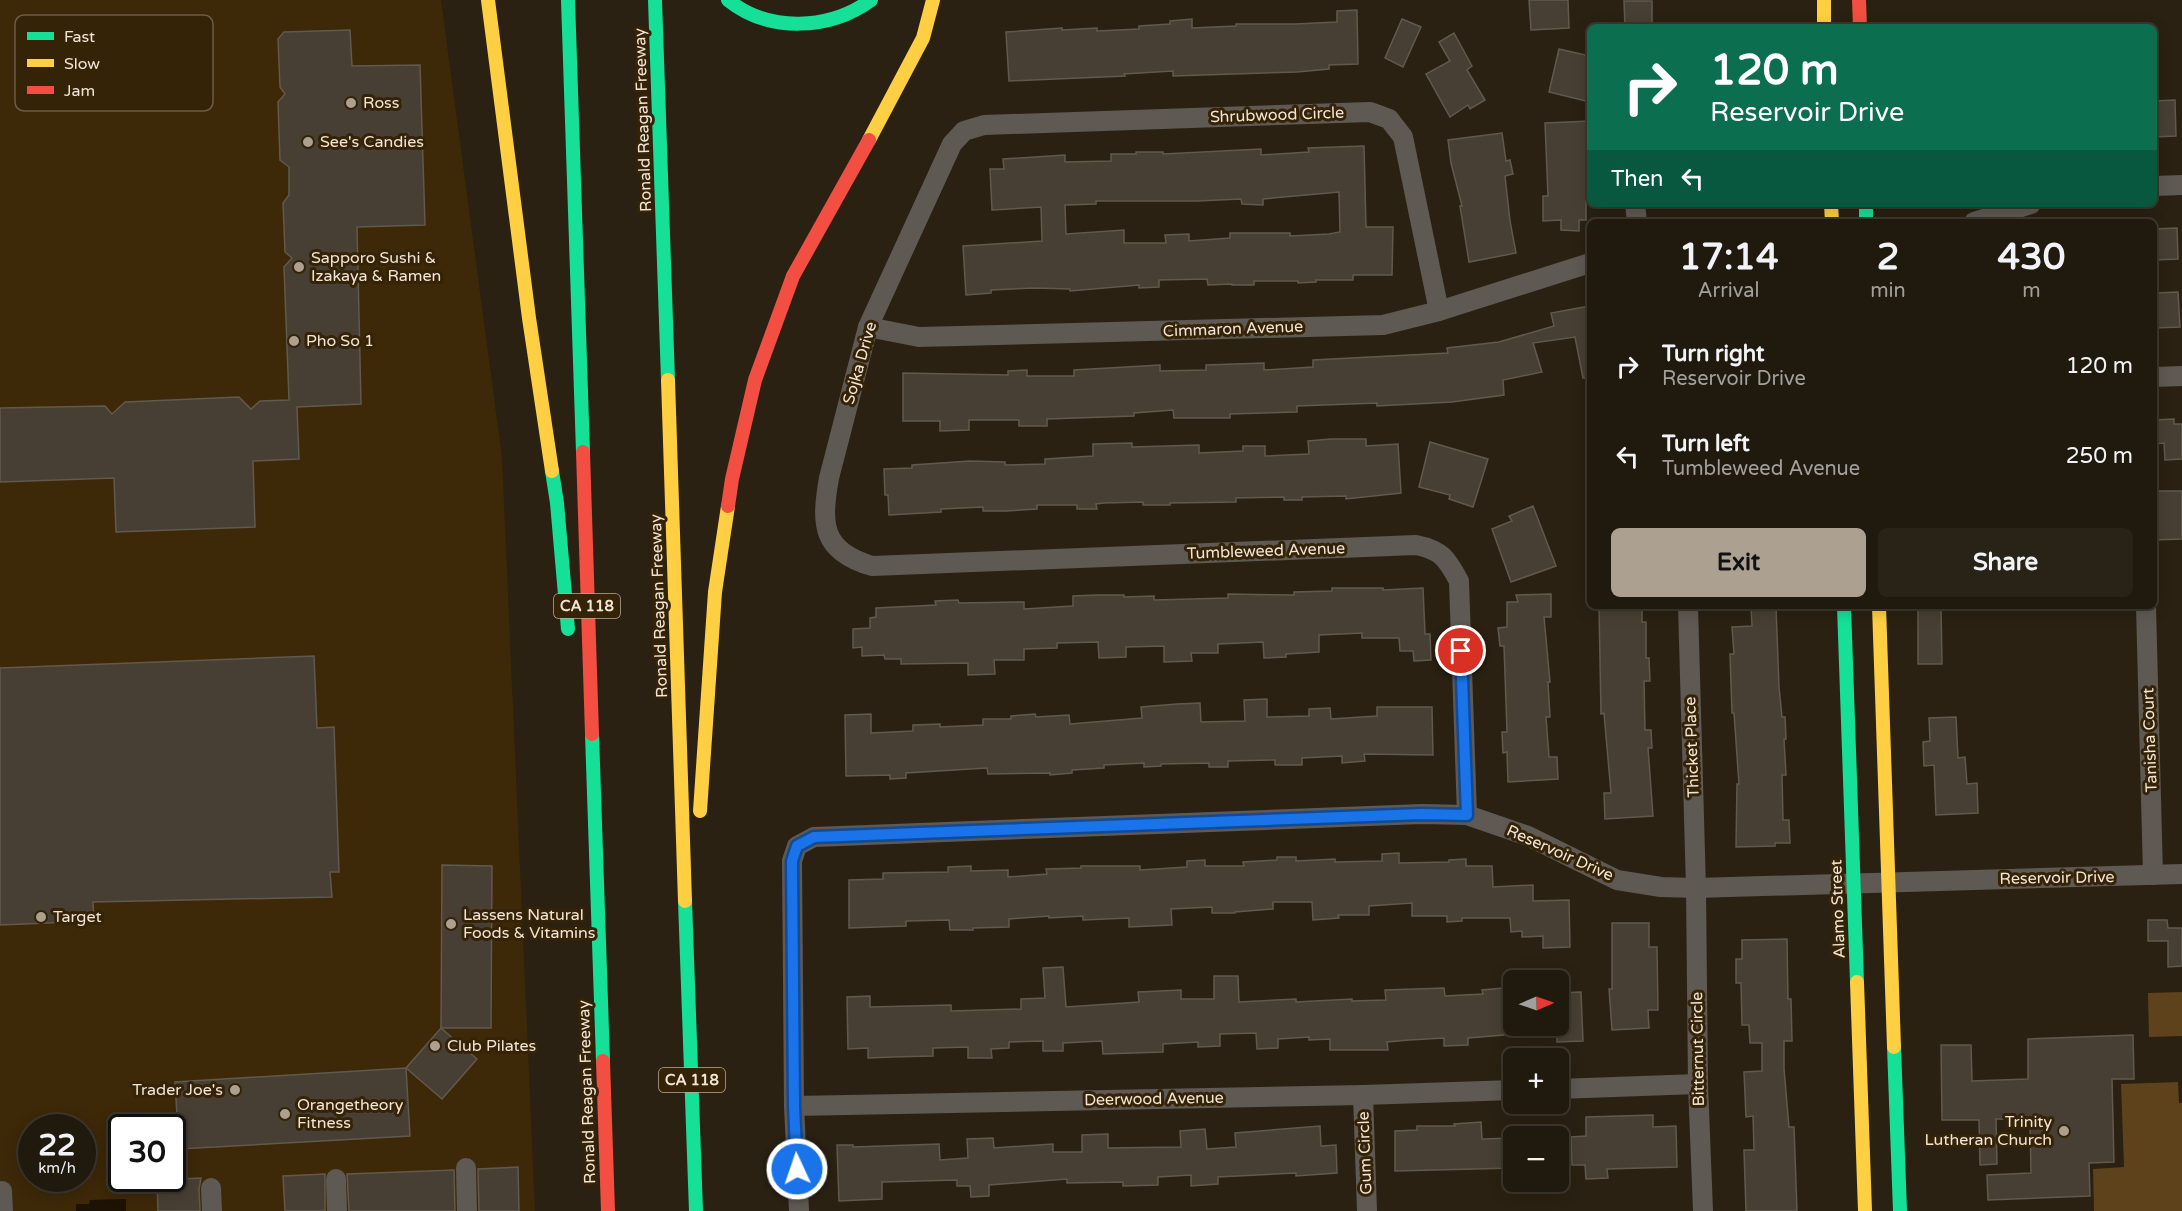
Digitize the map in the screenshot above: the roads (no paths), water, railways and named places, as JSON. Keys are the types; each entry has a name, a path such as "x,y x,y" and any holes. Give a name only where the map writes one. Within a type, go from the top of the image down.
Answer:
{"main road":[{"path":"488,0 529,318 557,504 570,639"},
{"path":"564,0 569,40"},
{"name":"Ronald Reagan Freeway","path":"568,0 608,1211"},
{"name":"Ronald Reagan Freeway","path":"655,0 696,1211"},
{"path":"728,0 752,15 771,20 801,23 825,21 849,13 871,0"},
{"path":"699,820 716,592 732,480 755,380 793,276 923,38 933,0"},
{"path":"1824,0 1824,24"},
{"path":"1859,0 1860,24"},
{"name":"Alamo Street","path":"1844,609 1865,1211"},
{"path":"1879,609 1900,1211"},
{"path":"577,686 594,792"},
{"path":"687,949 697,844"}],"street":[{"name":"Shrubwood Circle","path":"964,131 984,125 1370,112 1389,119 1403,137 1439,311"},
{"name":"Sojka Drive","path":"832,541 826,529 826,494 868,327 952,144 964,131"},
{"path":"2157,186 2182,185"},
{"path":"1995,219 2024,207"},
{"name":"Cimmaron Avenue","path":"868,327 919,337 1383,325 1439,311 1587,264"},
{"path":"2157,378 2182,376"},
{"name":"Tumbleweed Avenue","path":"832,541 852,560 872,566 1416,545 1432,548 1447,560 1458,581 1467,815"},
{"name":"Thicket Place","path":"1688,609 1696,888"},
{"name":"Tanisha Court","path":"2146,609 2153,875"},
{"name":"Reservoir Drive","path":"794,1106 792,861 797,846 814,837 1422,814 1467,815 1528,836 1617,880 1661,886 1696,888 2182,874"},
{"name":"Bitternut Circle","path":"1696,888 1698,1084 1703,1211"},
{"path":"1569,1089 1698,1084"},
{"name":"Deerwood Avenue","path":"794,1106 1503,1090"},
{"name":"Gum Circle","path":"1363,1095 1367,1211"},
{"path":"794,1106 799,1211"},
{"path":"466,1168 467,1211"},
{"path":"336,1179 337,1211"},
{"path":"211,1188 212,1211"},
{"path":"2,1191 3,1211"}],"place":[{"name":"Ross","path":"351,103"},
{"name":"See's Candies","path":"308,142"},
{"name":"Sapporo Sushi & Izakaya & Ramen","path":"299,267"},
{"name":"Pho So 1","path":"294,341"},
{"name":"Target","path":"41,917"},
{"name":"Lassens Natural Foods & Vitamins","path":"451,924"},
{"name":"Club Pilates","path":"435,1046"},
{"name":"Trader Joe's","path":"235,1090"},
{"name":"Orangetheory Fitness","path":"285,1114"},
{"name":"Trinity Lutheran Church","path":"2064,1131"}]}
